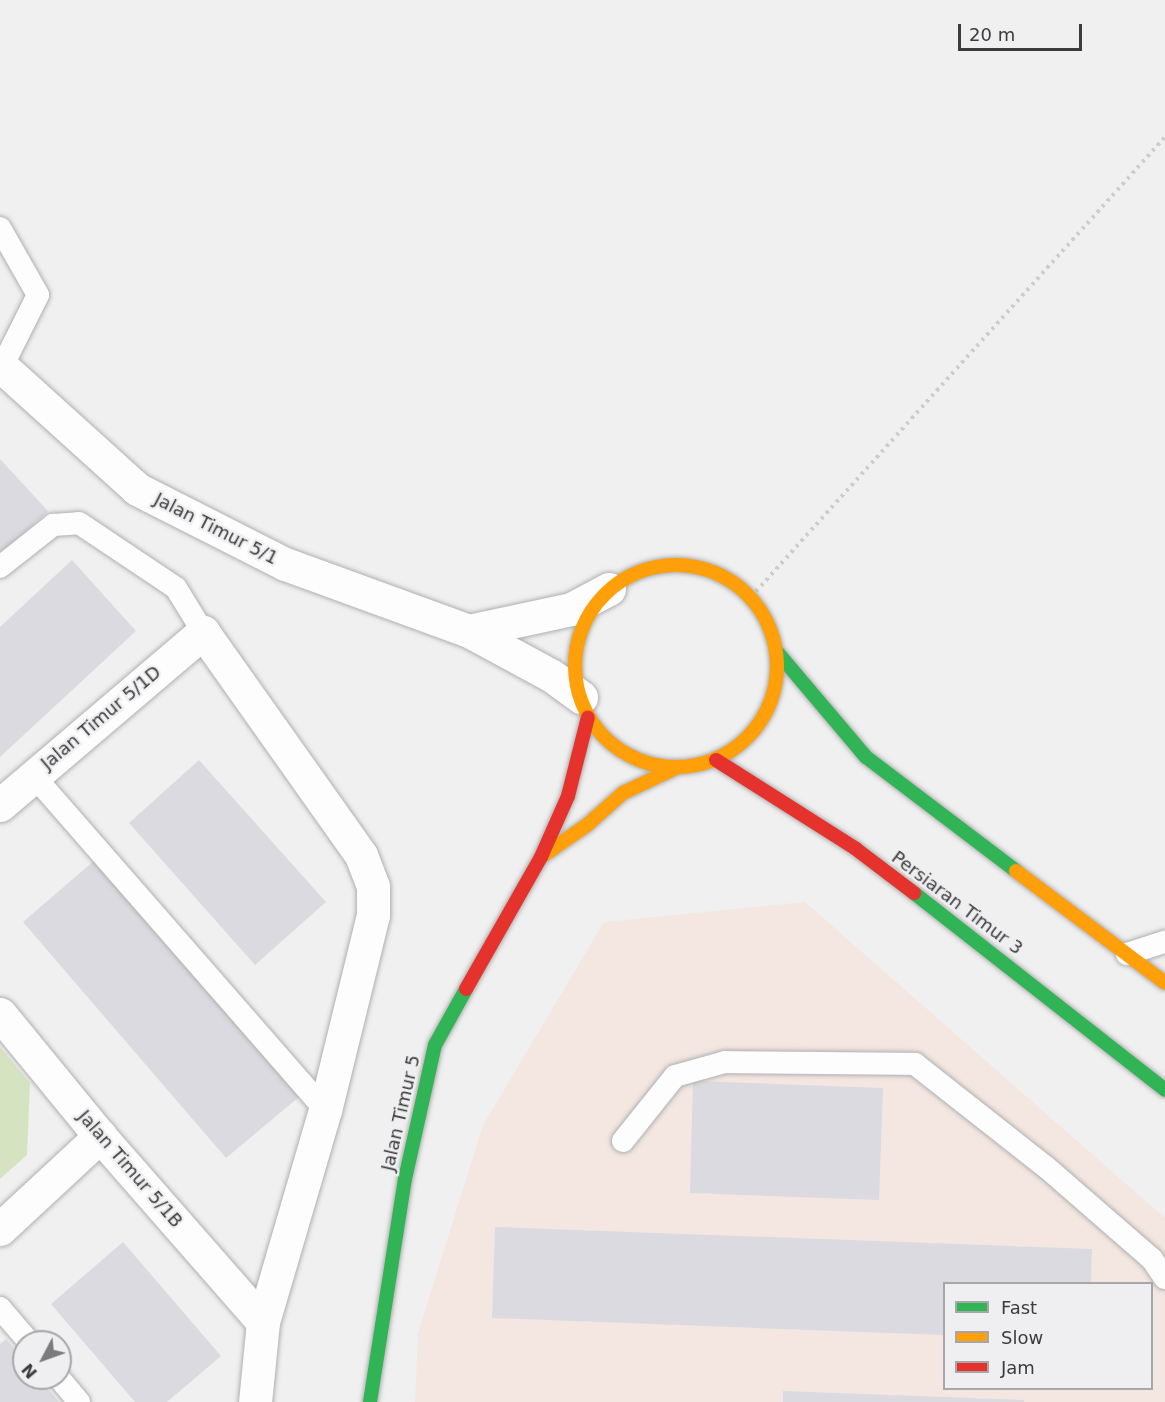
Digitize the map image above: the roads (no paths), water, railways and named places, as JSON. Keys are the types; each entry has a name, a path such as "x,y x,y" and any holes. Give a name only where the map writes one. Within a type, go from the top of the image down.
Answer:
{"street":[{"name":"Jalan Timur 5/1","path":"1,366 137,489 285,564 469,632 552,676 584,707"},
{"path":"469,632 571,609 636,572 666,564 697,566 727,578 751,597 769,624 778,653 776,687 765,717 744,742 716,760 676,768 642,762 621,750 584,707 576,684 575,648 587,615 609,589"},
{"path":"203,632 361,855 373,886 373,915 326,1110 263,1322 255,1402"},
{"name":"Jalan Timur 5/1D","path":"0,805 203,632"},
{"path":"778,653 866,757 1165,983"},
{"name":"Jalan Timur 5","path":"370,1402 377,1340 405,1179 435,1045 541,856 572,785 584,707"},
{"name":"Persiaran Timur 3","path":"716,760 856,849 1018,971 1165,1090"},
{"name":"Jalan Timur 5","path":"541,856 587,825 622,793 676,768"},
{"name":"Jalan Timur 5/1B","path":"0,1014 100,1136 263,1322"},
{"path":"0,1229 100,1136"}],"lane":[{"path":"0,228 38,295 1,366"},
{"path":"0,567 53,525 79,523 176,588 203,632"},
{"path":"33,775 326,1110"},
{"path":"1127,954 1165,942"},
{"path":"623,1141 675,1076 725,1062 915,1064 1064,1182 1152,1259 1165,1278"},
{"path":"0,1308 19,1330"},
{"path":"69,1390 79,1402"}]}
